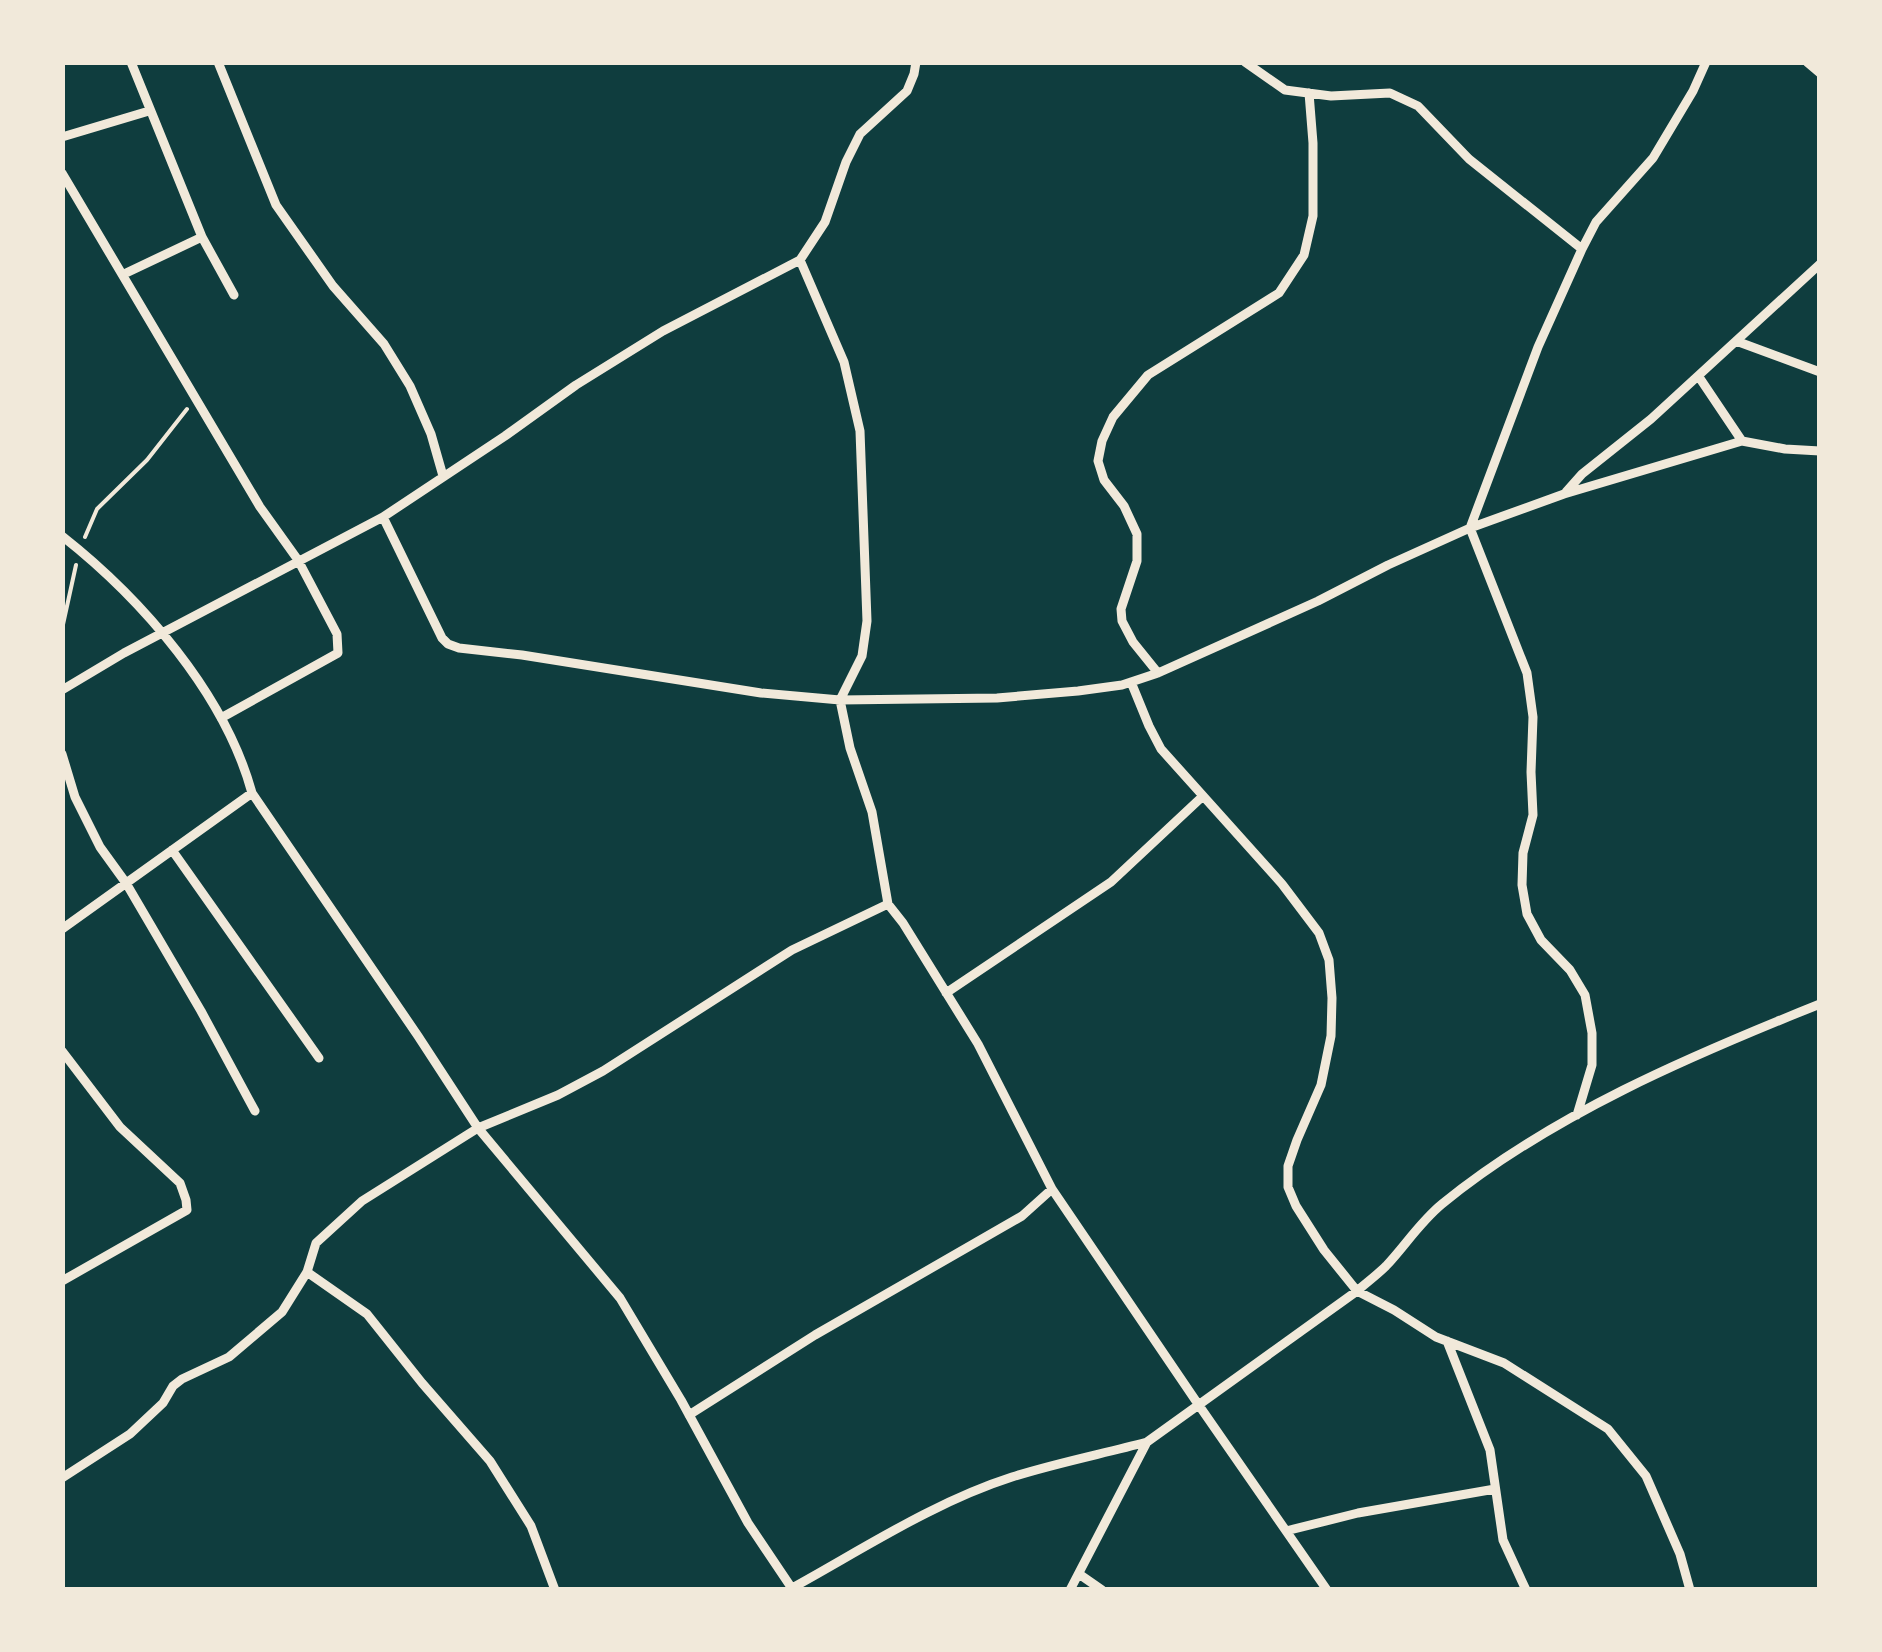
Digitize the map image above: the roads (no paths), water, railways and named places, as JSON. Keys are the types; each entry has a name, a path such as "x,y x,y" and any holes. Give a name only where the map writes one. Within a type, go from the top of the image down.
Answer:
{"street":[{"path":"132,62 202,237 234,295"},
{"path":"218,62 276,205 333,286 384,344 410,386 444,476"},
{"path":"62,690 163,632 383,517 576,385 663,331 800,260 825,222 860,134 907,91 916,62"},
{"path":"1245,62 1286,90 1331,96 1390,93 1418,106 1469,159 1582,248"},
{"path":"1577,1115 1592,1065 1592,1033 1585,994 1570,970 1541,940 1527,914 1522,885 1523,852 1533,816 1530,772 1534,716 1527,673 1470,528 1538,347 1582,248 1596,222 1652,158 1706,62"},
{"path":"1158,673 1122,622 1122,609 1137,561 1137,534 1124,506 1104,480 1098,460 1102,441 1112,417 1148,375 1279,293 1304,256 1312,216 1309,93"},
{"path":"62,138 149,111"},
{"path":"62,173 260,506 298,560 337,634 338,653 221,718"},
{"path":"124,274 202,237"},
{"path":"800,260 844,362 860,431 868,621 862,656 840,700 850,748 872,812 888,904 978,1044 1052,1189 1327,1590"},
{"path":"1564,494 1582,474 1651,420 1820,264"},
{"path":"1736,341 1820,372"},
{"path":"1699,376 1742,441"},
{"path":"383,517 442,638 452,646 761,693 840,700 997,698 1078,691 1158,673 1470,528 1564,494 1742,441 1820,452"},
{"path":"62,536 163,632 221,718 244,765 252,793 478,1128 620,1298 748,1524 793,1589 955,1500 1011,1477 1147,1442 1357,1291 1384,1269 1440,1204 1519,1148 1732,1039 1820,1004"},
{"path":"1131,682 1161,749 1282,884 1318,933 1329,960 1331,1036 1321,1085 1288,1166 1288,1187 1296,1206 1357,1291 1447,1341 1504,1363 1608,1429 1646,1476 1680,1554 1690,1590"},
{"path":"62,754 76,797 100,847 202,1011 255,1110"},
{"path":"62,929 252,793"},
{"path":"946,993 1111,882 1203,796"},
{"path":"172,850 319,1058"},
{"path":"62,1478 130,1434 163,1404 182,1378 229,1358 282,1312 306,1272 316,1243 362,1201 478,1128 604,1072 792,950 888,904"},
{"path":"62,1050 120,1128 180,1182 187,1210 62,1281"},
{"path":"688,1415 815,1335 1022,1216 1052,1189"},
{"path":"306,1272 367,1314 490,1461 532,1526 555,1590"},
{"path":"1447,1341 1490,1450 1503,1540 1526,1590"},
{"path":"1070,1590 1147,1442"},
{"path":"1286,1531 1358,1513 1495,1489"},
{"path":"1079,1574 1102,1590"}]}
